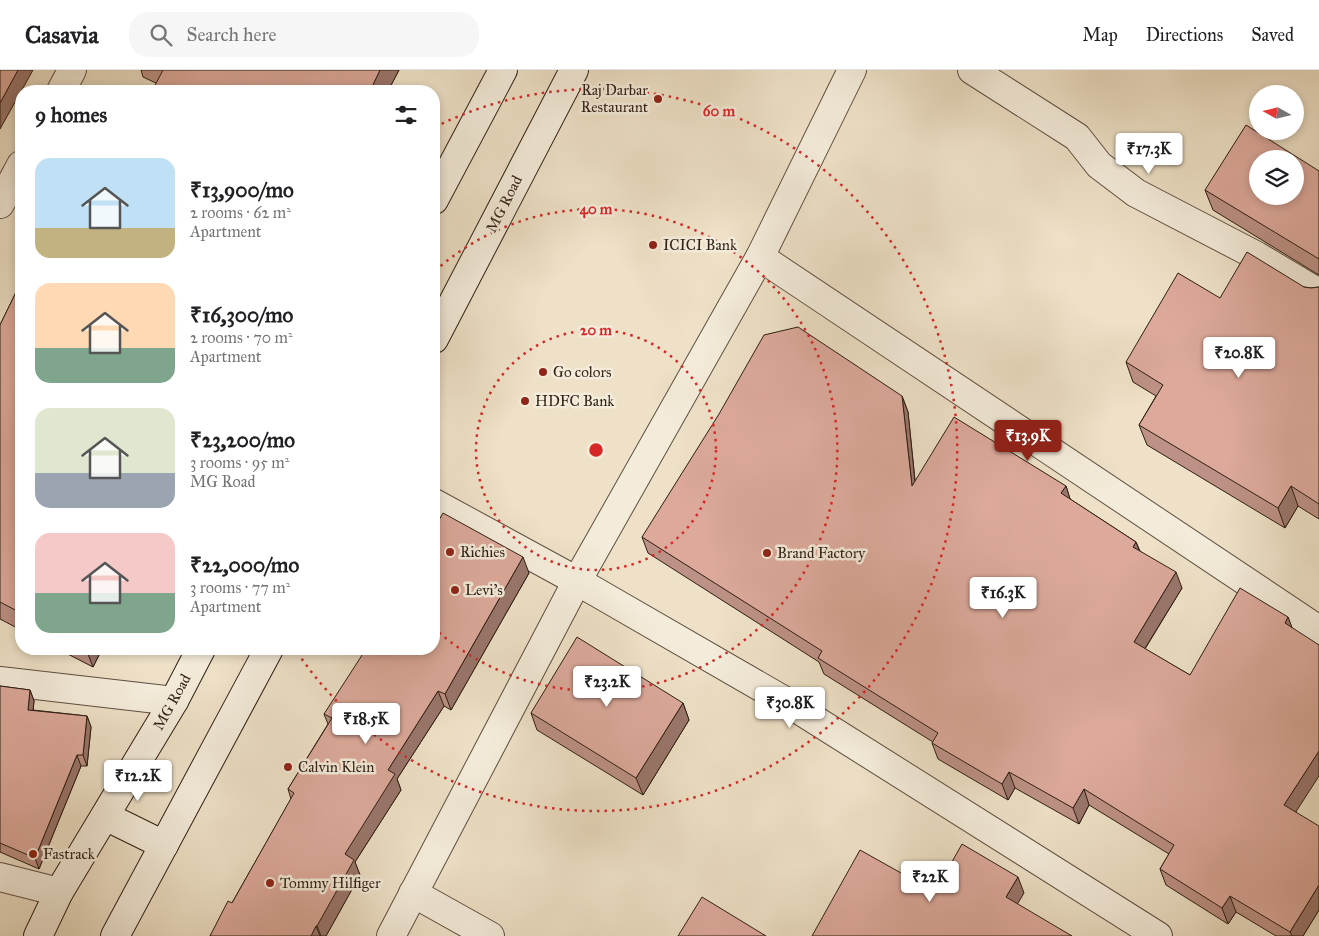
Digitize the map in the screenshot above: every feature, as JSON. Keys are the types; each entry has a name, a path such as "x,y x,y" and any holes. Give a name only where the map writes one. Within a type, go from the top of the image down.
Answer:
{"street":[{"path":"64,85 72,70"},
{"path":"440,189 503,70"},
{"name":"MG Road","path":"440,327 574,70"},
{"path":"391,936 577,581 760,257 852,70"},
{"path":"972,70 1077,137 1099,164 1136,192 1257,256 1319,293"},
{"path":"0,204 15,176"},
{"path":"760,257 1319,630"},
{"path":"440,506 577,581 785,701 1158,936"},
{"name":"MG Road","path":"38,936 59,892 174,702 198,655"},
{"path":"115,936 266,655"},
{"path":"0,681 174,702"},
{"path":"105,816 164,845"},
{"path":"0,876 59,892"},
{"path":"413,893 490,936"}],"building":[{"path":"0,70 18,70 0,103"},
{"path":"163,70 380,70 373,85 155,85"},
{"path":"1246,125 1249,127 1249,140 1270,140 1286,150 1249,150 1249,205 1304,205 1304,162 1319,171 1319,259 1205,190"},
{"path":"1247,252 1304,287 1319,287 1319,504 1291,486 1278,508 1139,425 1163,385 1126,362 1178,273 1220,298"},
{"path":"15,294 15,610 0,602 0,325"},
{"path":"798,327 902,396 912,486 954,417 1066,486 1061,493 1136,542 1133,547 1176,572 1134,642 1190,675 1240,588 1288,617 1285,623 1319,645 1319,751 1284,805 1319,826 1319,885 1290,932 1230,896 1222,908 1160,869 1174,845 1084,789 1073,808 1009,772 1002,784 932,743 938,733 818,658 822,651 642,537 719,414 764,335"},
{"path":"443,513 523,557 445,694 438,691 388,770 395,774 345,854 354,860 311,936 210,936 228,901 232,903 294,793 288,789 332,718 324,714 362,655 440,655 440,518"},
{"path":"577,637 683,703 636,778 531,713"},
{"path":"0,686 30,690 28,710 87,716 83,755 77,755 35,858 0,843"},
{"path":"962,844 1018,877 1006,897 1072,936 812,936 860,850 935,892"},
{"path":"702,897 766,936 678,936"}],"place":[{"name":"Raj Darbar Restaurant","path":"658,99"},
{"name":"ICICI Bank","path":"653,245"},
{"name":"Go colors","path":"543,372"},
{"name":"HDFC Bank","path":"525,401"},
{"name":"Richies","path":"450,552"},
{"name":"Brand Factory","path":"767,553"},
{"name":"Levi's","path":"455,590"},
{"name":"Calvin Klein","path":"288,767"},
{"name":"Fastrack","path":"33,854"},
{"name":"Tommy Hilfiger","path":"270,883"}]}
